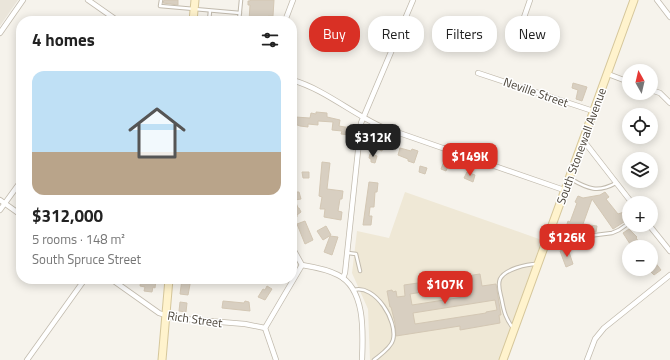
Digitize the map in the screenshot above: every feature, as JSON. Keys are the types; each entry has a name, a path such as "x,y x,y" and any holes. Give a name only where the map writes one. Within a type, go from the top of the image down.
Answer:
{"street":[{"path":"0,33 23,0"},
{"path":"88,0 111,16"},
{"path":"194,16 195,0"},
{"path":"287,16 293,0"},
{"path":"343,278 345,273 360,133 363,118 413,0"},
{"path":"524,16 530,0"},
{"name":"South Stonewall Avenue","path":"503,360 634,0"},
{"path":"657,0 670,17"},
{"name":"Neville Street","path":"478,73 594,111"},
{"path":"608,74 622,79"},
{"path":"297,82 309,86 363,118 397,133 564,190"},
{"path":"658,92 670,103"},
{"path":"583,140 626,196"},
{"path":"0,210 16,188"},
{"path":"0,200 16,211"},
{"path":"654,232 670,252"},
{"path":"297,256 302,265 324,270 343,278 354,290 361,313 362,360"},
{"path":"297,274 302,265"},
{"path":"587,360 595,339 604,328 670,275"},
{"path":"27,360 81,284"},
{"name":"Rich Street","path":"118,284 159,313 166,316 245,324 265,328"},
{"path":"162,360 169,284"},
{"path":"276,360 265,328 291,284"}],"lane":[{"path":"161,0 160,6 240,13"},
{"path":"240,16 241,0"},
{"path":"210,11 210,16"},
{"path":"569,178 584,187 596,190 608,188 616,183"},
{"path":"551,228 580,237 612,233 622,228"},
{"path":"347,253 356,254 360,271"},
{"path":"514,330 507,320 504,311 499,285 500,279 509,271 528,264 538,264"},
{"path":"354,290 358,289 374,296 382,303 391,318 394,335 391,344 374,360"}],"shaded area":[{"path":"0,0 18,0 0,26"},
{"path":"405,192 542,240 499,360 370,360 368,309 352,273 357,231 389,238"}],"building":[{"path":"164,0 178,0 178,5 163,3"},
{"path":"274,0 273,16 249,16 250,5 248,5 248,1"},
{"path":"573,83 587,87 582,101 576,99 578,90 572,88"},
{"path":"316,112 327,113 327,117 340,120 339,126 351,128 351,135 341,134 342,131 332,130 333,122 318,121 318,125 308,124 308,127 297,125 297,117 310,118 311,113 316,114"},
{"path":"380,138 385,140 382,151 377,149"},
{"path":"400,148 418,151 414,163 398,155"},
{"path":"370,154 377,156 375,163 371,162 371,159 369,158"},
{"path":"444,161 449,163 446,171 441,169"},
{"path":"322,162 330,163 327,189 343,191 338,211 342,212 341,220 324,217 325,209 320,209 322,197 319,196"},
{"path":"420,166 427,168 425,174 419,172"},
{"path":"302,172 309,172 309,178 303,178"},
{"path":"467,172 475,175 473,182 464,178"},
{"path":"369,182 378,183 377,192 375,192 374,207 370,207 369,216 372,216 371,225 363,225"},
{"path":"297,192 299,192 301,199 297,200"},
{"path":"605,192 609,197 606,199 618,214 622,213 622,223 613,229 592,199 583,224 597,226 596,232 580,232 566,227 568,221 570,222 578,196 583,198 600,195"},
{"path":"297,205 298,208 301,212 297,215"},
{"path":"305,221 313,240 305,244 297,224"},
{"path":"326,226 331,235 323,240 317,231"},
{"path":"632,232 637,237 638,240 628,240 623,233"},
{"path":"330,236 338,237 332,255 324,252"},
{"path":"568,249 573,264 566,267 560,251"},
{"path":"480,274 482,286 496,284 501,315 499,315 500,323 460,330 460,326 396,336 395,323 387,291 396,291 397,297 405,296 404,285","holes":["469,285 470,296 412,305 410,294","495,300 497,310 415,324 413,313"]},
{"path":"140,284 156,284 152,292 144,291 145,287 140,286"},
{"path":"181,284 190,284 188,295 180,294"},
{"path":"267,286 272,289 265,300 258,297 263,289 265,290"},
{"path":"223,301 249,302 250,311 222,308"},
{"path":"180,302 187,303 186,312 179,311"}]}
